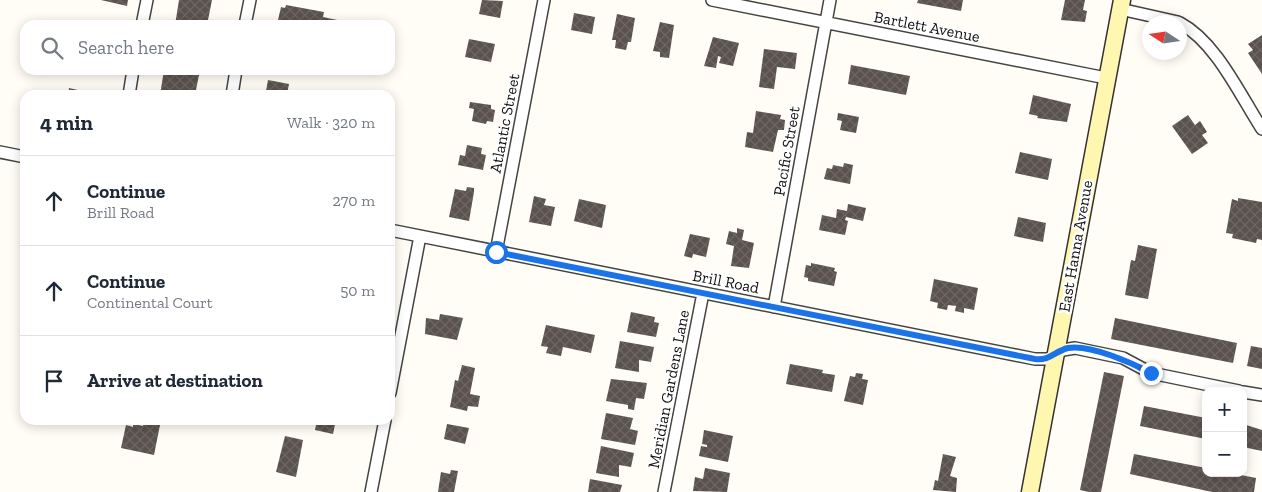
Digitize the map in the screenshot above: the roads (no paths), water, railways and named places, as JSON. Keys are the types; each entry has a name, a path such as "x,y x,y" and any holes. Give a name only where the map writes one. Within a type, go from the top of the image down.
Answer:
{"main road":[{"name":"East Hanna Avenue","path":"1030,492 1121,5"}],"street":[{"path":"143,20 147,0"},
{"path":"246,20 250,0"},
{"name":"Atlantic Street","path":"496,252 544,0"},
{"name":"Bartlett Avenue","path":"712,0 1106,78"},
{"name":"Pacific Street","path":"774,307 830,0"},
{"path":"1121,5 1153,15"},
{"path":"1187,28 1193,31 1210,49 1262,129"},
{"path":"130,90 133,75"},
{"path":"233,90 235,75"},
{"path":"0,152 20,156"},
{"name":"Brill Road","path":"395,231 1035,359 1048,358 1067,348 1108,354 1123,358 1151,373 1219,387"},
{"path":"395,367 420,236"},
{"name":"Meridian Gardens Lane","path":"664,492 703,293"},
{"path":"1247,393 1262,396"},
{"path":"371,492 384,425"}]}
